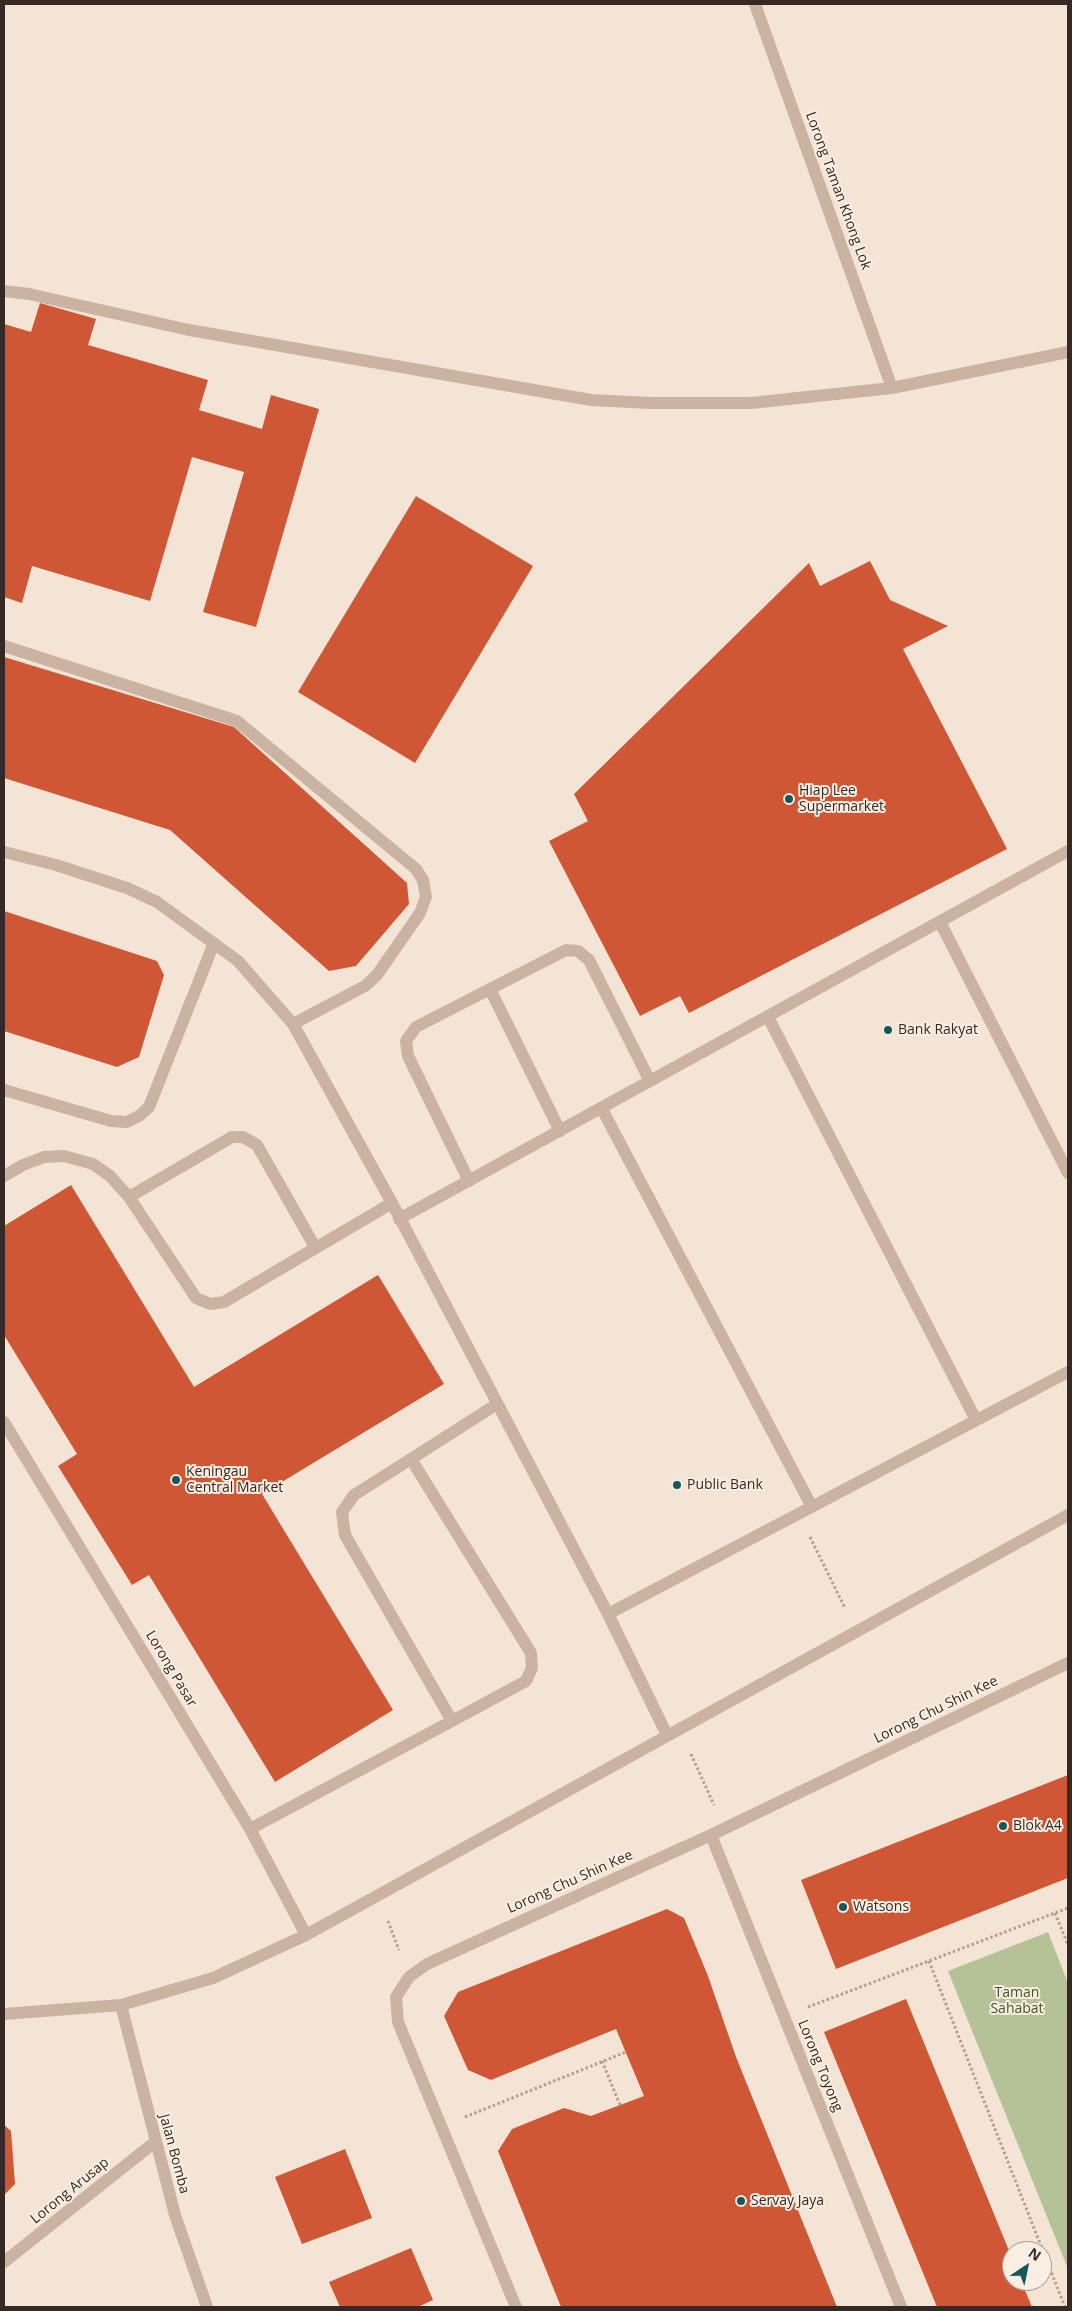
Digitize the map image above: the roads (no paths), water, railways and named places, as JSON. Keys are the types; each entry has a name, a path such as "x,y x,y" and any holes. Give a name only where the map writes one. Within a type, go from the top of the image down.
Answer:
{"street":[{"name":"Lorong Taman Khong Lok","path":"755,4 892,388"},
{"path":"4,291 29,294 189,330 591,400 651,403 751,403 892,388 1068,352"},
{"path":"4,646 237,721 416,869 423,880 426,897 420,913 377,975 365,986 293,1024"},
{"path":"400,1219 1068,851"},
{"path":"4,852 56,864 127,888 157,902 238,961 293,1024 392,1203 608,1614 667,1736"},
{"path":"940,922 1068,1173"},
{"path":"4,1090 111,1121 127,1122 139,1116 149,1106 214,943"},
{"path":"469,1181 408,1056 406,1041 416,1027 566,950 578,951 589,960 650,1081"},
{"path":"490,989 560,1132"},
{"path":"768,1016 976,1420"},
{"path":"602,1109 812,1507"},
{"path":"129,1197 232,1137 243,1137 258,1145 315,1247"},
{"path":"4,1176 23,1165 44,1157 64,1156 93,1164 110,1176 129,1197 196,1298 210,1304 224,1302 392,1203"},
{"path":"608,1614 1068,1372"},
{"path":"452,1721 344,1536 342,1512 354,1495 497,1404"},
{"name":"Lorong Pasar","path":"4,1422 250,1829 306,1935"},
{"path":"250,1829 526,1681 532,1668 531,1653 411,1459"},
{"path":"4,2014 121,2005 213,1978 306,1935 1068,1515"},
{"name":"Lorong Chu Shin Kee","path":"516,2307 398,2022 396,1996 409,1977 427,1964 711,1835 1068,1663"},
{"name":"Lorong Toyong","path":"711,1835 901,2307"},
{"name":"Jalan Bomba","path":"121,2005 175,2215 207,2307"},
{"name":"Lorong Arusap","path":"4,2262 155,2142"}],"place":[{"name":"Hiap Lee Supermarket","path":"789,799"},
{"name":"Bank Rakyat","path":"888,1030"},
{"name":"Keningau Central Market","path":"176,1480"},
{"name":"Public Bank","path":"677,1485"},
{"name":"Blok A4","path":"1003,1826"},
{"name":"Watsons","path":"843,1907"},
{"name":"Servay Jaya","path":"741,2201"}],"park label":[{"name":"Taman Sahabat","path":"1017,2002"}]}
